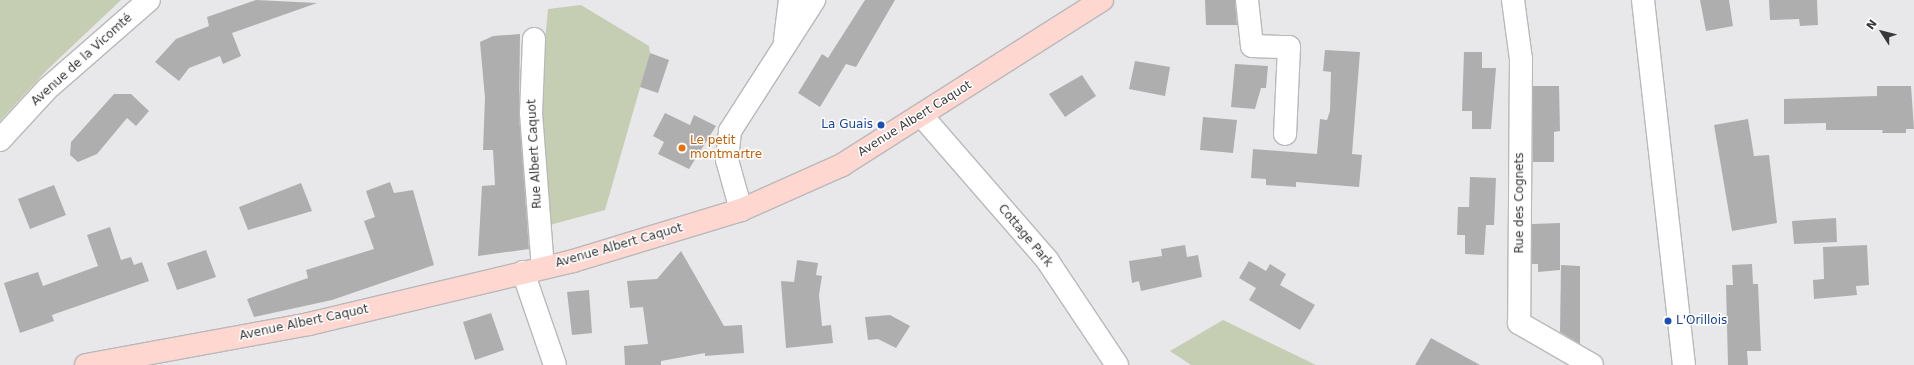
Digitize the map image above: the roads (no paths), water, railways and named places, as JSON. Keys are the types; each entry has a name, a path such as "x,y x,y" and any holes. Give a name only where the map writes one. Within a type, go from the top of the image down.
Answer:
{"main road":[{"name":"Avenue Albert Caquot","path":"86,365 309,324 533,270 741,210 842,165 922,116 1102,0"}],"street":[{"name":"Avenue de la Vicomté","path":"0,140 47,89 149,0"},
{"path":"784,47 790,0"},
{"path":"741,210 728,160 730,131 814,0"},
{"path":"1247,0 1252,46 1289,47 1285,134"},
{"name":"Rue des Cognets","path":"1513,0 1521,59 1520,323 1592,365"},
{"path":"1643,0 1684,365"},
{"name":"Rue Albert Caquot","path":"534,39 531,113 533,270 555,365"},
{"name":"Cottage Park","path":"922,116 1047,260 1117,365"}],"place":[{"name":"La Guais","path":"881,125"},
{"name":"Le petit montmartre","path":"682,148"},
{"name":"L'Orillois","path":"1668,321"}]}
